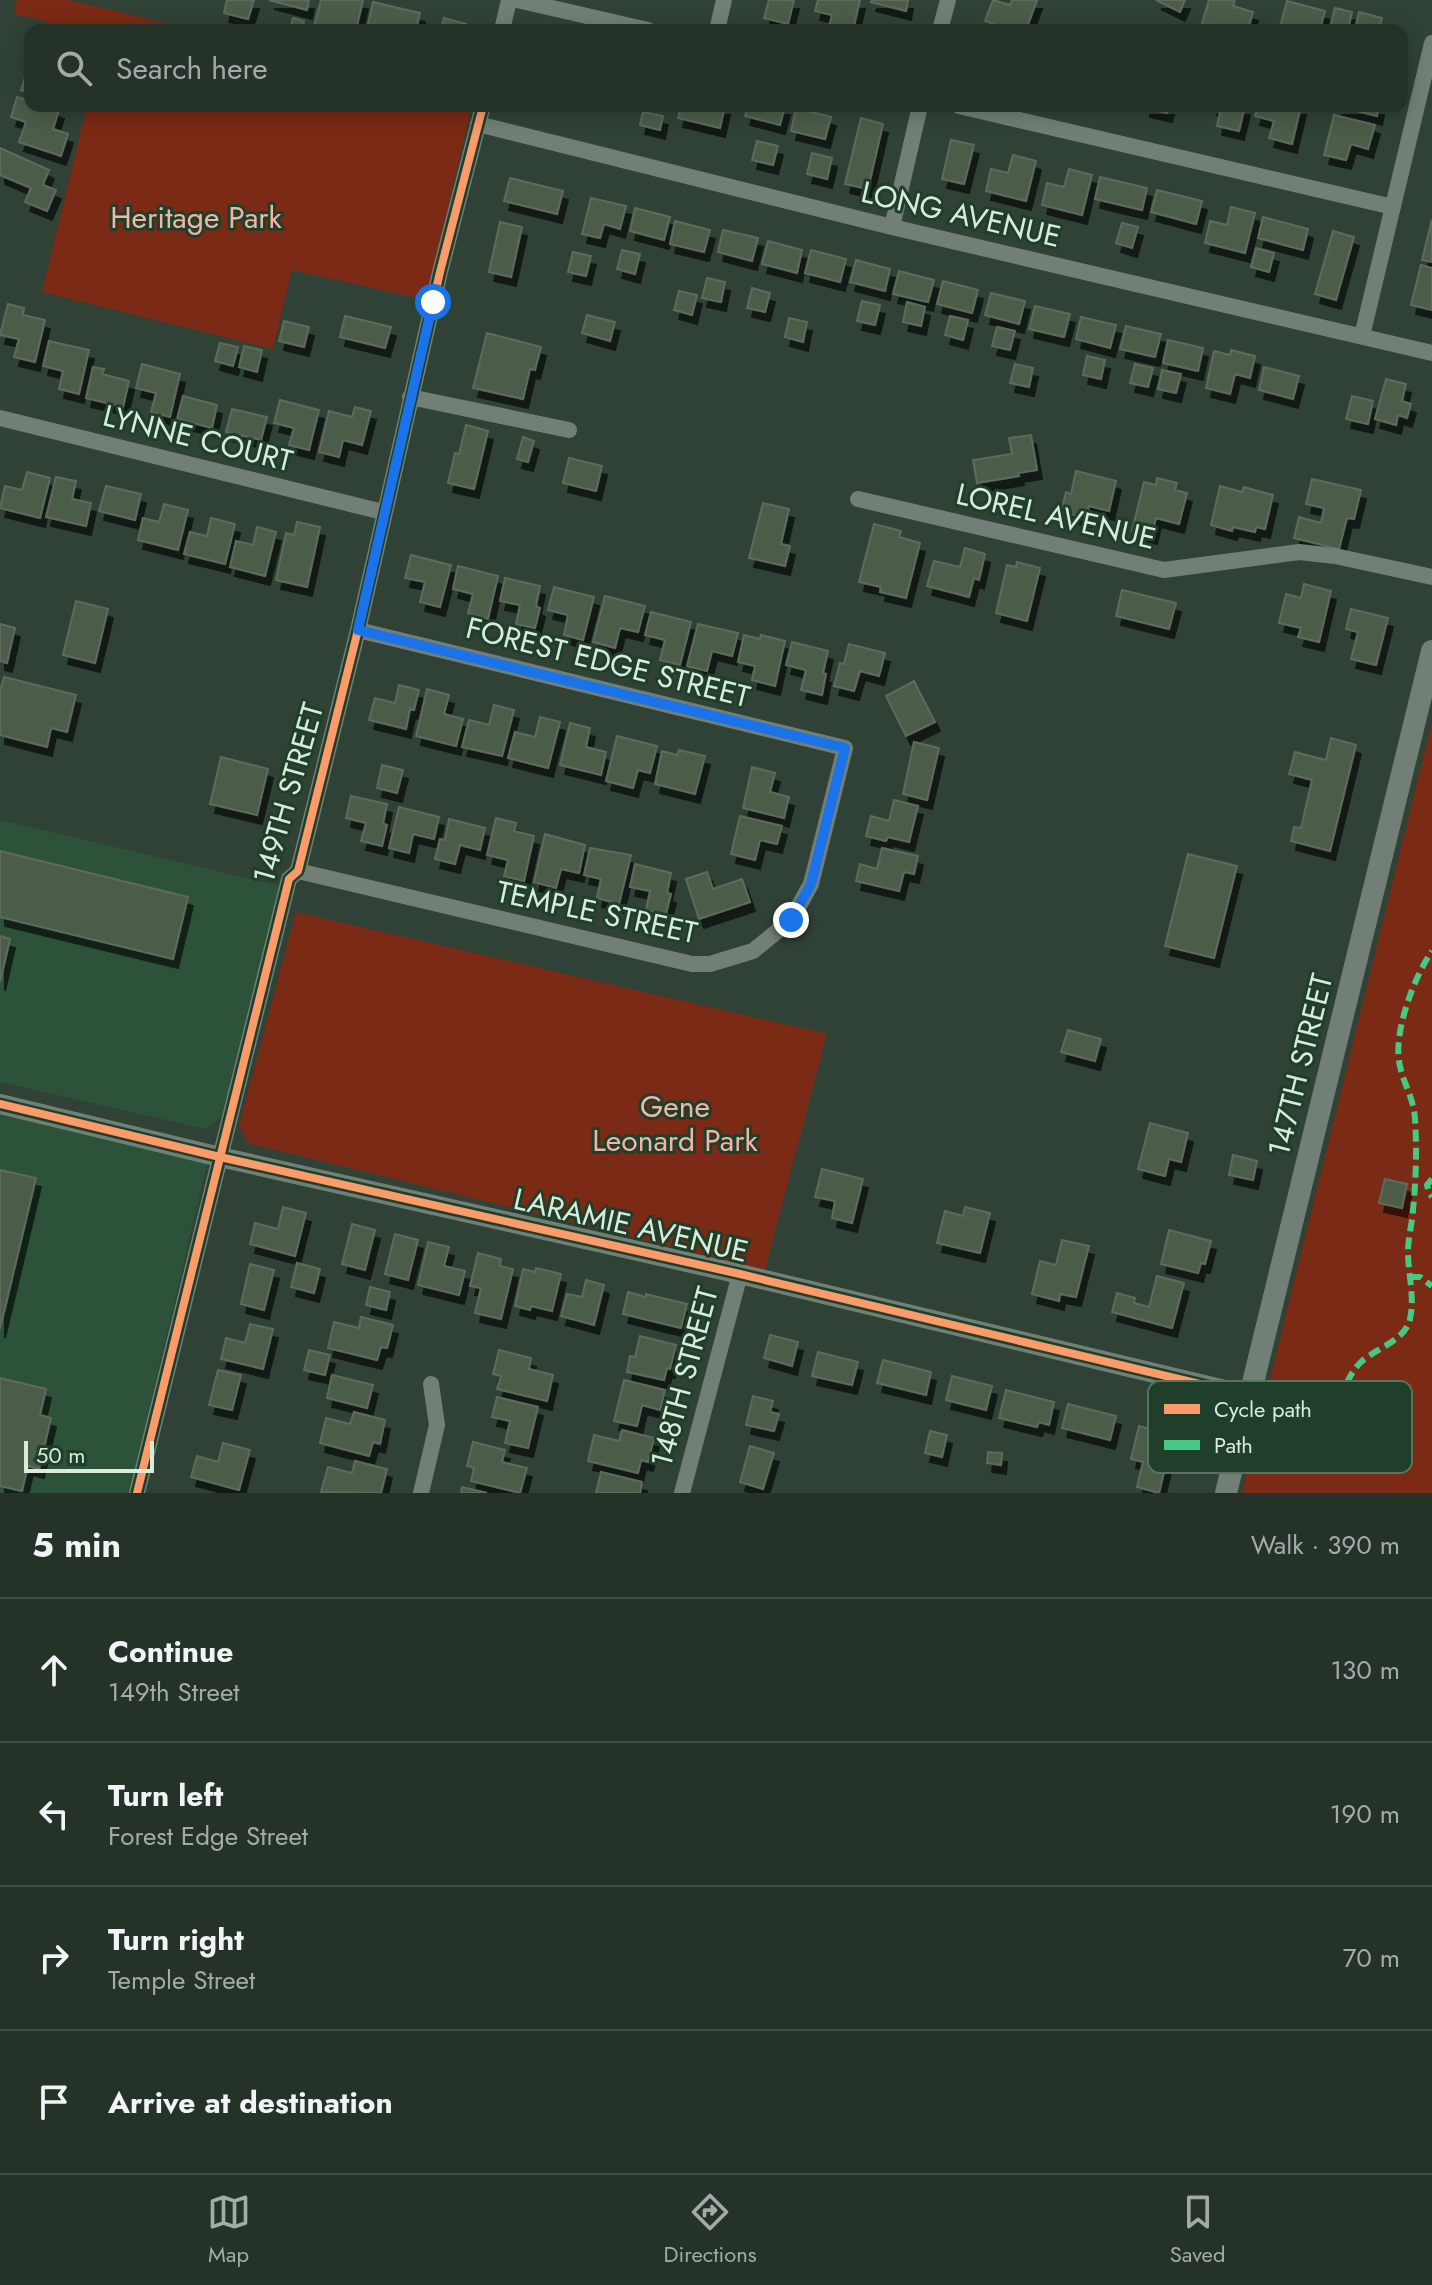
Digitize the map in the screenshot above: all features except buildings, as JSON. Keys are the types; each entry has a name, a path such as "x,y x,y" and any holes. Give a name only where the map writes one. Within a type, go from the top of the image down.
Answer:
{"main road":[{"name":"147TH STREET","path":"1254,1381 1432,651"},
{"name":"147TH STREET","path":"1226,1493 1231,1473"}],"street":[{"path":"503,24 509,0"},
{"path":"517,0 622,24"},
{"path":"718,24 724,0"},
{"path":"942,24 948,0"},
{"path":"1362,336 1432,43"},
{"name":"149TH STREET","path":"137,1493 289,879 298,871 358,630 440,272 481,112"},
{"path":"892,227 919,112"},
{"path":"985,112 1393,207"},
{"name":"LONG AVENUE","path":"478,124 892,227 1432,353"},
{"path":"410,397 569,430"},
{"name":"LYNNE COURT","path":"0,418 383,512"},
{"name":"LOREL AVENUE","path":"858,499 1164,570 1299,552 1335,556 1432,577"},
{"name":"FOREST EDGE STREET","path":"358,630 845,748"},
{"name":"TEMPLE STREET","path":"298,871 670,961 710,964 753,951 791,920 804,900 811,884 845,748"},
{"name":"LARAMIE AVENUE","path":"0,1104 740,1274 1187,1381"},
{"name":"148TH STREET","path":"682,1493 740,1274"},
{"path":"421,1493 437,1425 431,1384"}],"shaded area":[{"path":"0,820 280,886 223,1115 206,1129 0,1082"},
{"path":"0,1110 208,1160 129,1493 0,1493"}],"green space":[{"path":"17,0 69,0 170,24 56,24 14,14"},
{"name":"Heritage Park","path":"86,112 471,112 426,300 292,270 273,349 42,292"},
{"path":"1432,723 1432,1493 1242,1493 1247,1473 1412,1473 1412,1381 1270,1381"},
{"name":"Gene Leonard Park","path":"296,912 827,1034 765,1270 248,1143 239,1126"}],"marked path":[{"path":"1348,1381 1361,1362 1403,1333 1410,1319 1412,1294 1408,1252 1415,1187 1416,1130 1413,1105 1398,1053 1406,1007 1432,951"},
{"path":"1432,1179 1427,1185 1432,1197"},
{"path":"1410,1277 1420,1277 1432,1286"}],"cycle path":[{"path":"137,1493 289,879 298,871 358,630 440,272 481,112"},
{"path":"0,1104 740,1274 1187,1381"}],"route":[{"path":"433,302 358,630 845,748 811,884 791,920"}]}
